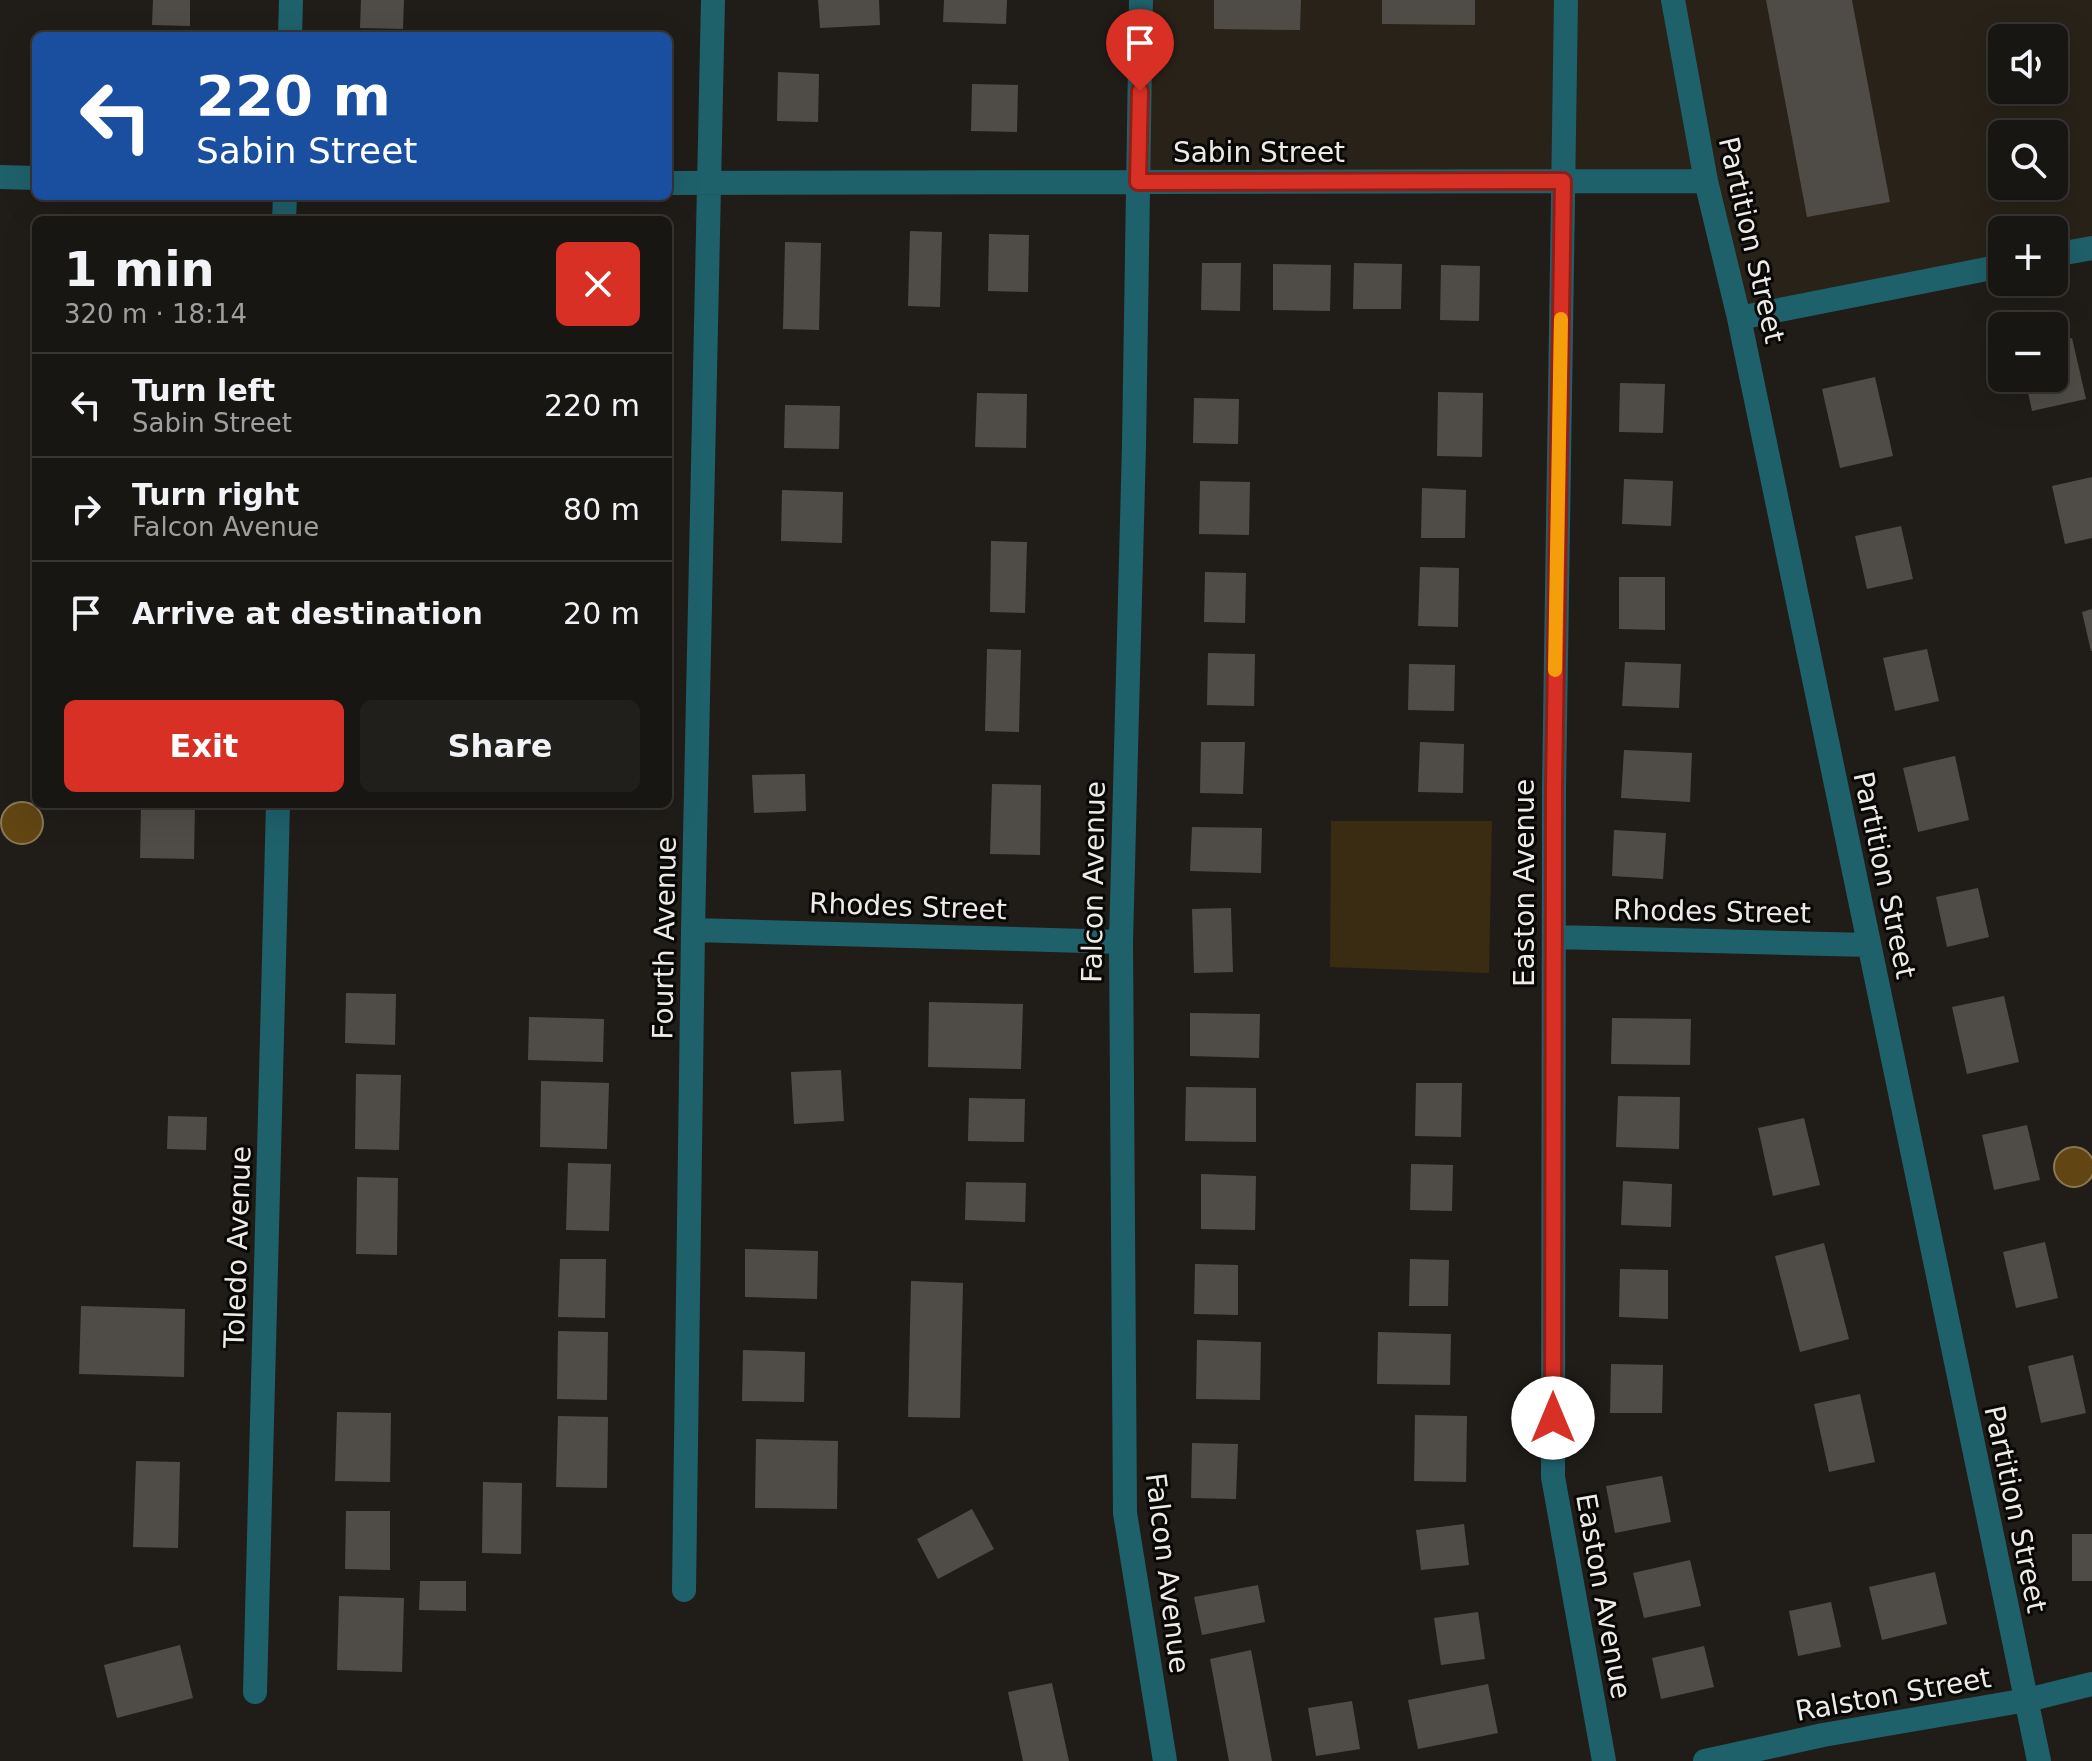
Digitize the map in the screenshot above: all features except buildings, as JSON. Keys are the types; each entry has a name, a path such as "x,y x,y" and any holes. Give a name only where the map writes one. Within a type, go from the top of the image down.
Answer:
{"street":[{"path":"290,32 291,0"},
{"name":"Fourth Avenue","path":"684,1590 693,930 713,0"},
{"name":"Falcon Avenue","path":"1141,0 1121,942 1125,1513 1165,1761"},
{"name":"Easton Avenue","path":"1566,0 1554,789 1553,1477 1604,1761"},
{"name":"Partition Street","path":"1673,0 1706,181 1739,318 2039,1761"},
{"path":"0,177 32,178"},
{"name":"Sabin Street","path":"672,183 1706,181"},
{"path":"2068,252 2092,248"},
{"path":"1739,318 1988,269"},
{"name":"Toledo Avenue","path":"255,1692 278,808"},
{"name":"Rhodes Street","path":"693,930 1121,942"},
{"name":"Rhodes Street","path":"1555,937 1868,945"},
{"name":"Ralston Street","path":"1705,1761 1823,1735 2027,1700 2092,1684"}],"shaded area":[{"path":"1138,0 2092,0 2092,247 2068,251 2068,216 1988,216 1988,267 1742,313 1703,182 1138,179"},
{"path":"14,804 30,804 41,815 41,831 30,842 14,842 3,831 3,815"},
{"path":"1331,821 1492,821 1489,973 1330,967"},
{"path":"2066,1149 2082,1149 2092,1159 2092,1175 2082,1185 2066,1185 2056,1175 2056,1159"}],"slow traffic":[{"path":"1555,670 1561,319"}],"route":[{"path":"1140,91 1138,182 1563,181 1554,789 1553,1418"}]}
